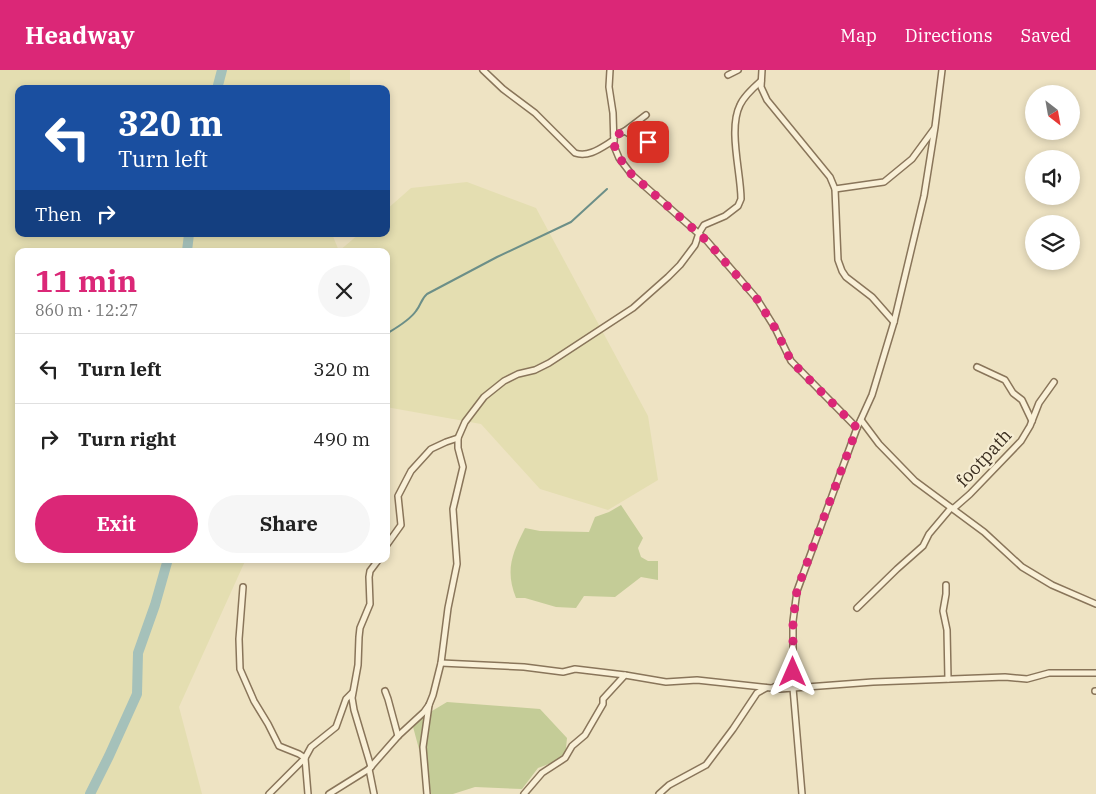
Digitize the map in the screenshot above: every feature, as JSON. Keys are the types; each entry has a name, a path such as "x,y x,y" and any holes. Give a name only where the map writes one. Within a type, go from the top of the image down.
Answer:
{"street":[{"path":"483,70 503,89 536,113 575,153 581,155 593,152 646,115"},
{"path":"610,70 609,87 615,150 628,171 698,233 745,284 775,328 791,361 857,428"},
{"path":"728,75 738,70"},
{"path":"762,70 761,81 764,94 770,104 828,173 835,189 839,266 846,277 868,293 894,322"},
{"path":"802,794 793,688 793,621 797,590 857,428 872,395 894,322 924,196 942,70"},
{"path":"427,794 423,747 429,705 442,663 448,608 457,564 453,509 463,467 458,448 458,438 465,422 484,397 504,381 542,366 633,308 680,265 695,246 698,233 704,225 725,216 740,203 741,195 735,144 738,111 742,102 761,81"},
{"path":"835,189 884,182 912,159 935,127"},
{"path":"625,131 630,136 640,138 654,146"},
{"name":"footpath","path":"977,368 1005,380 1013,393 1022,400 1032,421"},
{"name":"footpath","path":"857,608 897,568 923,546 951,508 954,508 964,500 1015,448 1032,421 1039,403 1054,382"},
{"path":"861,420 879,444 911,477 984,532 1032,574 1096,604"},
{"path":"390,540 401,525 398,496 411,472 431,449 458,438"},
{"path":"374,794 370,768 354,710 352,694 358,665 360,628 370,604 369,574 376,563"},
{"path":"946,584 943,611 947,630 948,679"},
{"path":"243,587 239,639 240,669 254,701 279,746 305,758"},
{"path":"442,663 524,667 563,672 576,669 666,682 697,680 769,688 1005,677 1027,679 1049,673 1096,673"},
{"path":"659,794 669,785 706,765 733,729 756,693 782,683 793,672"},
{"path":"524,794 542,773 565,758 572,746 585,735 603,704 603,699 625,675"},
{"path":"385,691 398,736"},
{"path":"269,794 305,758 311,747 336,727 346,700 352,694"},
{"path":"329,794 370,768 429,705"},
{"path":"305,758 308,794"}],"shaded area":[{"path":"0,70 350,70 350,85 15,85 15,237 333,237 338,248 15,248 15,563 244,563 179,707 202,794 0,794"},
{"path":"467,182 536,208 648,416 658,480 608,510 540,489 481,424 390,408 390,248 343,248 355,237 390,237 390,206 411,188"}],"green space":[{"path":"621,505 643,538 638,548 641,557 648,561 658,561 658,580 641,577 615,597 584,596 576,608 556,607 525,598 516,598 511,579 512,562 525,528 540,531 589,532 595,517"},
{"path":"447,702 540,709 567,738 565,758 538,768 522,789 475,787 453,794 431,794 412,723"}],"waterway":[{"path":"218,85 222,70"},
{"path":"390,332 410,318 427,294 497,257 571,222 607,189"},
{"path":"187,248 189,237"},
{"path":"90,794 137,694 138,653 155,605 167,563"}],"route":[{"path":"648,142 630,136 625,131 614,136 615,150 628,171 707,241 714,252 757,299 769,317 791,361 857,428 797,590 793,621 793,672"}]}
